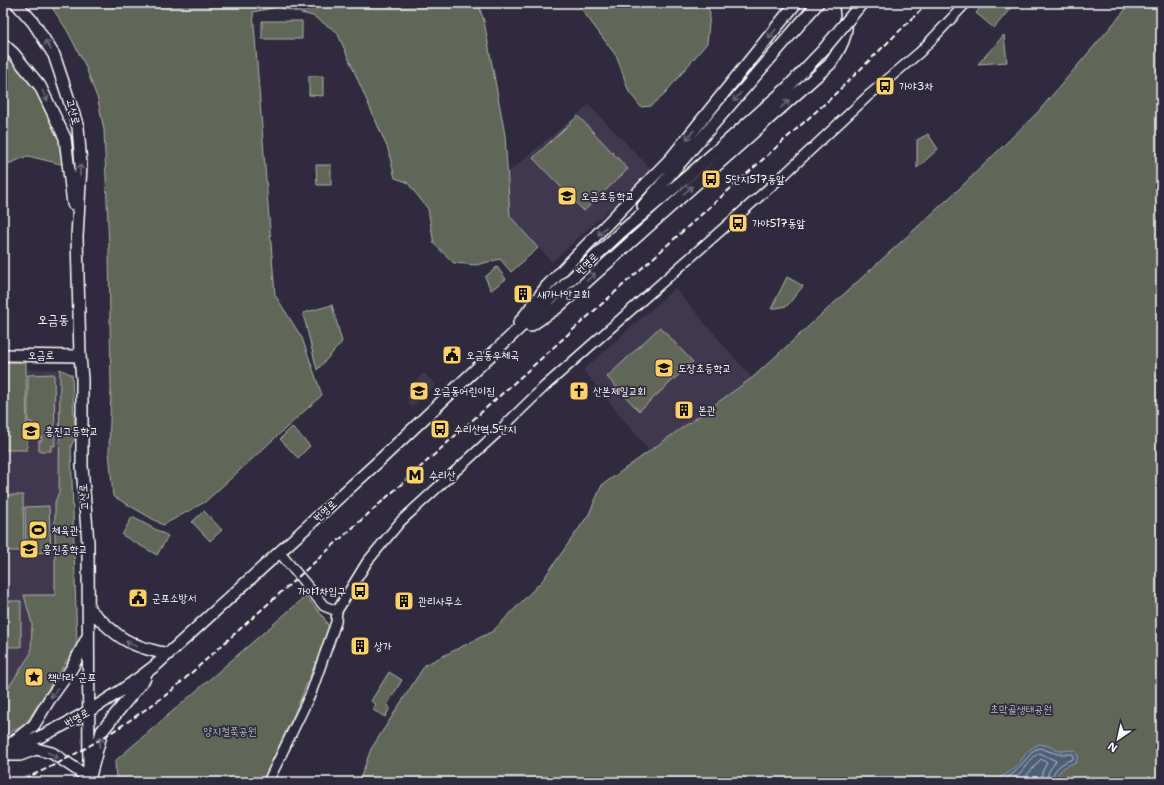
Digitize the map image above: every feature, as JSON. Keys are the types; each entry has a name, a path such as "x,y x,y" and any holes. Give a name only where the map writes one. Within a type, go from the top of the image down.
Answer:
{"street":[{"name":"고산로","path":"16,3 33,22 54,55 78,126 80,165 77,237 82,379 82,466 88,543 90,711 89,781"},
{"path":"505,343 534,301 547,286 672,157 796,3"},
{"name":"번영로","path":"621,232 818,3"},
{"path":"505,343 557,308 830,64 844,40 848,22 845,3"},
{"name":"번영로","path":"3,753 34,740 90,711 134,682 156,665 505,343 621,232 687,177 787,88 824,49 862,3"},
{"path":"268,782 311,693 336,622 336,611 367,562 401,520 498,432 545,386 781,178 868,96 920,52 966,3"},
{"name":"고산로","path":"3,44 13,53 40,86 65,138 77,237"},
{"name":"오금로","path":"3,355 80,356"},
{"path":"279,552 324,606 336,611"},
{"path":"89,609 114,633 129,643 168,654"},
{"path":"3,753 34,725 48,700 72,668 88,635"},
{"path":"3,753 20,755 36,749 52,753 70,765 89,781 102,731 156,665"}],"shaded area":[{"name":"오금초등학교","path":"589,105 652,170 552,262 510,216 507,173"},
{"name":"도장초등학교","path":"675,288 752,378 649,451 583,370"},
{"path":"60,369 59,492 55,503 55,595 24,596 32,624 31,653 3,696 3,370"},
{"name":"오금동어린이집","path":"424,373 436,385 412,407 407,403 409,400 406,398 411,393 406,389"}],"green space":[{"path":"49,3 478,3 484,21 505,135 510,216 538,248 511,272 500,259 476,265 454,263 434,244 428,209 407,182 395,178 388,149 337,32 313,16 278,7 253,12 275,295 302,338 322,395 205,502 163,525 113,496 109,451 111,390 109,248 104,130 98,100 85,65 67,30"},
{"path":"577,3 706,3 710,13 707,43 666,92 651,106 641,107 629,92 617,57"},
{"path":"984,3 1014,4 994,28 976,13"},
{"name":"초막골생태공원","path":"1131,3 1161,3 1161,782 359,782 371,749 425,665 493,631 542,581 589,514 602,485 752,378 959,189 1037,113"},
{"path":"262,21 302,21 302,39 262,39"},
{"path":"1004,35 1007,62 978,64"},
{"path":"3,47 35,81 54,123 65,165 28,156 3,166"},
{"path":"309,76 323,76 323,96 309,95"},
{"path":"578,116 628,169 584,211 533,158"},
{"path":"928,134 938,149 917,168 917,140"},
{"path":"316,165 331,165 331,185 317,185"},
{"path":"497,267 506,279 491,290 485,277"},
{"path":"787,277 803,286 787,306 771,309"},
{"path":"332,305 342,342 317,370 303,313"},
{"path":"660,327 693,362 639,411 607,377"},
{"path":"3,362 26,362 27,450 3,450"},
{"path":"60,369 72,375 75,438 71,446 77,645 25,725 3,736 3,696 31,653 32,624 24,595 55,595 55,502 59,492"},
{"path":"54,374 55,446 51,446 51,451 39,451 39,441 42,441 42,438 36,437 36,428 32,428 32,422 28,422 28,375"},
{"path":"292,427 310,446 298,458 280,439"},
{"path":"3,495 23,495 24,551 3,551"},
{"name":"체육관","path":"49,506 51,552 26,553 25,507"},
{"path":"204,511 222,530 210,541 192,522"},
{"path":"132,517 168,536 157,555 122,535"},
{"name":"양지철쭉공원","path":"306,596 324,618 330,629 293,717 262,782 116,782 115,761"},
{"path":"3,601 21,601 21,647 3,647"},
{"path":"389,672 402,680 387,705 390,708 385,717 373,710 376,704 371,701"}],"water":[{"path":"1040,744 1049,746 1058,751 1075,750 1078,756 1076,763 1068,765 1062,769 1055,782 989,782 1001,777 1016,767 1030,749"}],"railway":[{"path":"16,782 57,764 96,742 134,718 170,692 830,99 928,3"}],"place":[{"name":"가야3차","path":"885,86"},
{"name":"5단지517동앞","path":"711,179"},
{"name":"오금초등학교","path":"567,196"},
{"name":"가야517동앞","path":"738,223"},
{"name":"새가나안교회","path":"523,294"},
{"name":"오금동우체국","path":"452,355"},
{"name":"도장초등학교","path":"664,368"},
{"name":"오금동어린이집","path":"419,391"},
{"name":"산본제일교회","path":"579,391"},
{"name":"본관","path":"684,410"},
{"name":"수리산역.5단지","path":"440,429"},
{"name":"흥진고등학교","path":"31,431"},
{"name":"수리산","path":"415,475"},
{"name":"체육관","path":"38,530"},
{"name":"흥진중학교","path":"29,549"},
{"name":"가야1차입구","path":"360,591"},
{"name":"군포소방서","path":"138,598"},
{"name":"관리사무소","path":"404,601"},
{"name":"상가","path":"360,646"},
{"name":"책나라 군포","path":"34,677"}],"district":[{"name":"오금동","path":"53,319"}]}
